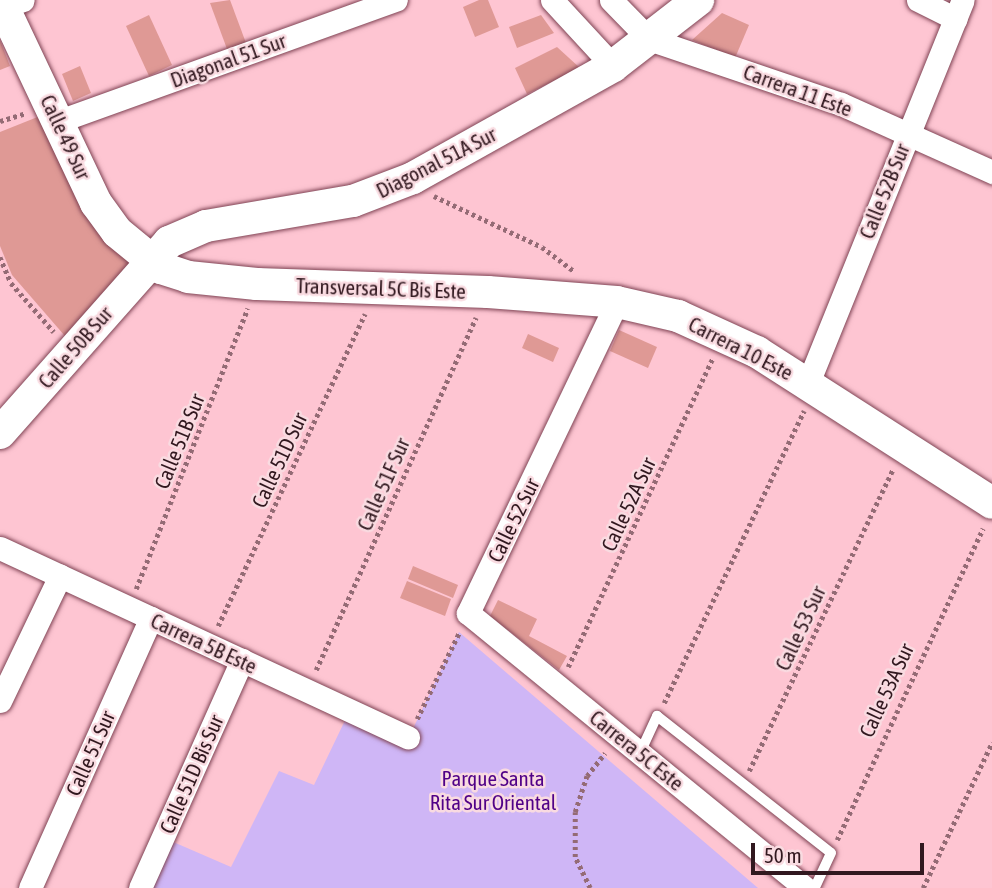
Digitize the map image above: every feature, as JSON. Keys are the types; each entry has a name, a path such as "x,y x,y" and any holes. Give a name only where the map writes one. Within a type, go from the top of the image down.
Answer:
{"street":[{"name":"Diagonal 51 Sur","path":"59,121 396,0"},
{"path":"552,0 613,66"},
{"name":"Carrera 11 Este","path":"611,0 649,39 841,104 992,172"},
{"name":"Diagonal 51A Sur","path":"149,261 169,242 194,229 322,208 404,181 613,66 698,0"},
{"path":"918,0 959,9"},
{"name":"Calle 49 Sur","path":"7,4 105,217 149,261"},
{"name":"Calle 52B Sur","path":"811,385 907,134 959,9"},
{"name":"Transversal 5C Bis Este","path":"149,261 188,277 257,284 488,292 617,302"},
{"name":"Calle 50B Sur","path":"0,433 149,261"},
{"name":"Carrera 10 Este","path":"617,302 678,316 725,334 811,385 904,446 989,512"},
{"name":"Calle 52 Sur","path":"468,613 617,302"},
{"name":"Carrera 5B Este","path":"0,548 408,737"},
{"path":"0,701 60,576"},
{"name":"Carrera 5C Este","path":"468,613 805,888"},
{"name":"Calle 51 Sur","path":"30,888 151,618"},
{"name":"Calle 51D Bis Sur","path":"140,888 242,660"}],"lane":[{"path":"640,753 657,716 831,853 815,888"}],"path":[{"path":"404,181 542,247 585,278"},
{"path":"0,257 11,283 71,351"},
{"name":"Calle 51B Sur","path":"128,608 257,284"},
{"name":"Calle 51D Sur","path":"209,645 377,288"},
{"name":"Calle 51F Sur","path":"307,690 488,292"},
{"name":"Calle 52A Sur","path":"559,687 725,334"},
{"path":"657,716 811,385"},
{"name":"Calle 53 Sur","path":"743,784 904,446"},
{"name":"Calle 53A Sur","path":"831,853 989,512"},
{"path":"408,737 468,613"},
{"path":"590,888 575,857 576,812 587,776 618,735"},
{"path":"923,888 992,743"}],"green space":[{"name":"Parque Santa Rita Sur Oriental","path":"459,632 758,888 149,888 171,841 231,867 279,771 314,785 350,710 409,737"}],"building":[{"path":"230,0 246,43 227,49 210,3"},
{"path":"479,0 488,0 499,27 475,37 463,7"},
{"path":"722,13 749,25 735,58 692,40"},
{"path":"149,15 172,65 149,76 126,26"},
{"path":"541,15 554,33 517,48 509,27"},
{"path":"0,40 10,66 0,70"},
{"path":"557,47 580,68 527,94 515,68"},
{"path":"80,66 91,93 73,101 62,74"},
{"path":"50,112 136,266 71,343 12,275 0,246 0,132"},
{"path":"619,330 657,347 648,368 610,351"},
{"path":"528,334 559,348 553,362 522,348"},
{"path":"413,566 458,585 453,598 408,579"},
{"path":"407,581 451,599 445,616 400,598"},
{"path":"498,600 537,619 529,636 567,656 559,670 490,616"}]}
